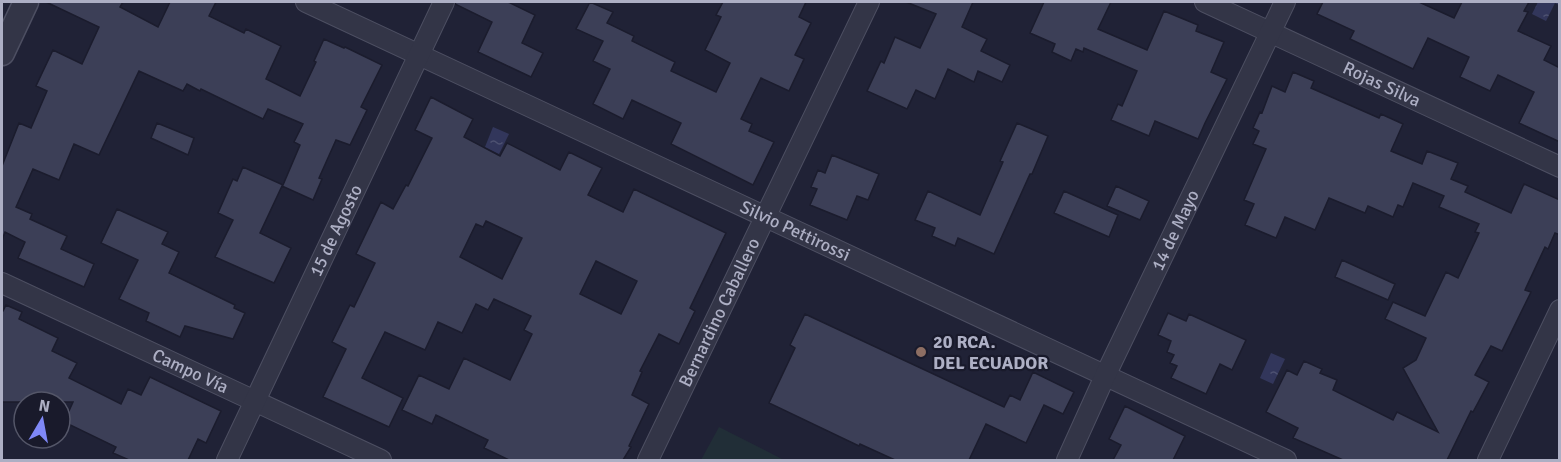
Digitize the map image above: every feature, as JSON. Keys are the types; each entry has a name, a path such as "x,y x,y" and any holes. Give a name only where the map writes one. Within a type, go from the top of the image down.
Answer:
{"street":[{"path":"2,53 26,2"},
{"name":"Silvio Pettirossi","path":"306,2 1286,460"},
{"name":"15 de Agosto","path":"227,460 444,2"},
{"name":"Bernardino Caballero","path":"648,460 869,2"},
{"name":"Rojas Silva","path":"1205,2 1560,167"},
{"name":"14 de Mayo","path":"1067,460 1285,2"},
{"name":"Campo Vía","path":"2,283 381,460"},
{"path":"1488,460 1560,310"}],"shaded area":[{"path":"719,427 784,460 701,460"}],"water":[{"path":"1538,2 1559,2 1559,5 1555,3 1546,21 1532,14"},
{"path":"493,127 509,134 499,154 485,147"},
{"path":"1271,353 1285,359 1273,384 1260,378"}],"building":[{"path":"46,2 123,2 120,7 158,27 170,2 216,2 209,16 244,33 246,29 281,46 266,79 300,96 324,39 382,65 361,107 367,110 350,145 336,140 319,178 322,179 313,200 282,186 260,233 291,248 274,283 215,257 233,220 218,213 233,179 237,181 243,167 283,185 300,145 294,142 303,124 268,109 263,119 201,89 200,91 187,84 183,91 139,71 99,155 74,144 59,180 33,169 16,207 32,214 30,219 67,236 61,249 94,264 84,287 18,258 25,242 5,232 2,240 2,166 19,123 31,128 47,91 36,86 53,50 82,64 99,27"},
{"path":"456,2 508,2 535,15 522,43 543,53 531,77 478,52 492,22 455,4"},
{"path":"590,2 613,12 607,23 634,36 632,41 675,62 671,71 716,92 730,63 705,50 721,17 716,15 723,2 806,2 799,17 811,23 795,55 804,59 789,91 761,78 741,119 752,124 749,131 774,142 753,185 671,144 681,123 632,100 623,119 593,104 610,69 593,61 603,41 576,29"},
{"path":"906,2 973,2 962,27 987,39 981,51 1010,65 1002,82 978,71 974,82 948,69 935,99 916,90 907,109 867,91 881,61 884,63 895,37 920,48 936,14"},
{"path":"1044,2 1111,2 1098,29 1147,50 1164,11 1198,25 1196,31 1224,42 1211,72 1227,79 1198,139 1155,121 1149,136 1111,120 1118,104 1122,106 1137,71 1084,48 1083,52 1076,49 1071,61 1052,52 1055,44 1030,33"},
{"path":"1323,2 1419,2 1454,18 1462,2 1529,2 1524,11 1528,12 1518,31 1551,46 1544,60 1560,68 1560,142 1519,123 1534,92 1498,75 1490,91 1460,77 1469,57 1428,38 1413,69 1350,39 1354,31 1317,14"},
{"path":"1293,72 1314,81 1311,88 1379,118 1381,114 1403,124 1391,151 1422,164 1427,151 1458,163 1451,179 1468,186 1465,192 1511,213 1524,184 1560,200 1560,235 1555,233 1548,249 1545,247 1525,290 1531,292 1502,351 1491,346 1475,375 1489,382 1473,412 1471,411 1447,460 1343,460 1293,438 1298,428 1266,412 1287,370 1297,375 1304,361 1322,369 1320,373 1337,380 1333,390 1393,420 1397,412 1438,432 1403,368 1416,360 1426,338 1385,319 1393,302 1425,316 1446,272 1458,278 1479,233 1475,232 1479,224 1439,207 1444,196 1413,183 1403,207 1398,205 1393,217 1368,206 1365,213 1329,198 1315,230 1285,217 1276,238 1245,225 1254,204 1244,200 1266,149 1253,144 1259,131 1253,128 1260,112 1262,113 1272,86 1285,92"},
{"path":"431,97 473,119 464,137 500,156 507,143 560,170 569,152 602,168 588,195 623,212 634,189 726,233 690,308 695,311 679,344 659,334 640,371 642,372 632,395 649,404 623,460 509,460 484,448 488,440 436,415 432,424 402,410 419,375 449,389 464,358 510,380 532,334 524,330 531,316 494,299 488,310 476,304 462,333 438,322 425,350 385,332 362,378 403,398 389,427 323,397 346,349 332,342 350,305 354,307 375,263 356,254 381,202 393,209 406,185 408,186 432,138 415,130","holes":["486,221 522,238 502,279 460,257 476,224 483,227","596,261 637,281 621,314 580,294"]},
{"path":"157,123 194,138 188,155 151,138"},
{"path":"1017,123 1048,136 994,254 958,238 955,246 932,236 935,228 915,220 928,191 980,215"},
{"path":"832,155 879,174 868,200 857,196 847,220 810,205 817,189 811,187 818,170 825,173"},
{"path":"1116,186 1149,201 1140,220 1107,206"},
{"path":"1064,191 1118,215 1109,237 1054,213"},
{"path":"117,209 168,232 162,244 179,252 169,273 235,305 234,308 245,313 233,339 185,326 180,337 146,321 149,313 119,299 138,260 101,243"},
{"path":"1342,260 1395,284 1388,300 1335,277"},
{"path":"6,305 22,312 19,319 58,338 52,351 77,363 69,378 121,404 128,389 141,395 150,377 221,411 206,443 198,439 188,460 129,460 113,453 116,447 72,426 72,390 12,390 12,402 2,402 3,311"},
{"path":"1168,313 1186,321 1189,314 1246,340 1232,370 1220,364 1206,394 1171,378 1177,366 1170,363 1174,355 1167,352 1171,341 1158,335"},
{"path":"805,314 1004,407 1010,395 1020,400 1033,372 1074,392 1063,414 1044,405 1026,443 986,424 969,460 895,460 860,444 859,446 769,403 795,348 790,345"},
{"path":"1125,406 1185,436 1173,460 1113,460 1121,445 1109,439"}],"place":[{"name":"20 RCA. DEL ECUADOR","path":"921,352"}]}
